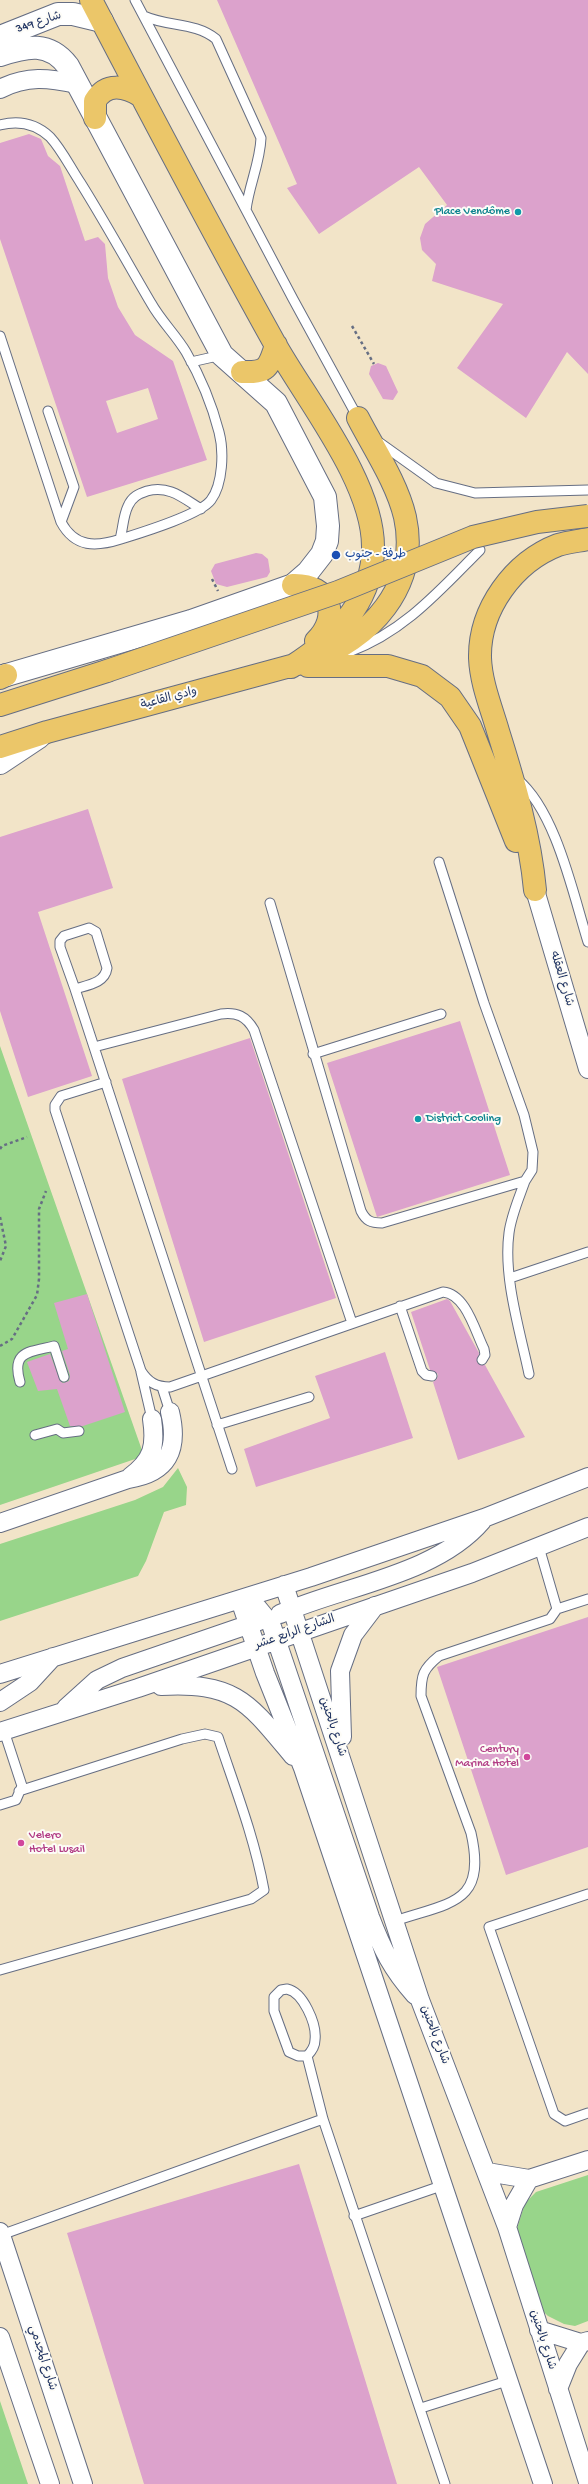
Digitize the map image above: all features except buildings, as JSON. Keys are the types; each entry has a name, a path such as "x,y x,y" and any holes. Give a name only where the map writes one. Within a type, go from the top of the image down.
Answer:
{"main road":[{"path":"91,0 141,96 276,345 349,467 370,521 373,548 369,575 360,598 348,619 332,637 291,666"},
{"path":"95,118 95,101 104,91 120,87 128,88 141,96"},
{"path":"242,372 253,373 266,369 270,364 276,345"},
{"path":"291,666 341,648 370,627 391,600 404,568 407,534 403,512 392,485 358,418"},
{"path":"0,705 107,671 338,592 473,537 537,522 588,516"},
{"path":"535,890 528,842 510,773 485,693 480,657 486,622 502,589 525,564 558,545 588,539"},
{"path":"291,666 323,635 329,624 330,611 326,599 318,590 306,585 293,585"},
{"path":"291,666 388,666 422,676 450,697 470,726 535,890"},
{"name":"وادي القاعية","path":"0,748 47,732 291,666"}],"street":[{"name":"شارع 349","path":"0,37 58,14 73,14 106,29"},
{"name":"شارع 349","path":"0,55 20,48 47,49 59,54 73,75 222,355"},
{"path":"0,89 13,82 34,77 73,75"},
{"path":"2,677 152,633 293,585 308,572 322,554 327,541 328,526 325,497 276,402 222,355"},
{"name":"وادي القاعية","path":"0,763 47,732"},
{"name":"شارع العقله","path":"535,890 588,1069"},
{"path":"0,1524 128,1479 144,1476 158,1469 168,1457 174,1439 170,1412"},
{"path":"128,1479 142,1469 151,1455 155,1438 152,1419"},
{"path":"0,1674 54,1656 284,1586 484,1518 588,1478"},
{"path":"61,1713 97,1680 122,1668 268,1618 432,1559 460,1542 484,1518"},
{"name":"الشارع الرابع عشر","path":"2,1731 138,1688 256,1646 300,1633 472,1573 588,1527"},
{"path":"256,1646 257,1635 268,1618 280,1606 284,1586"},
{"name":"شارع بالحنين","path":"284,1586 343,1758 420,2000 507,2227 588,2482"},
{"path":"240,1600 256,1607 268,1618 278,1640 370,1918 384,1954 398,1975 420,2000"},
{"path":"240,1600 248,1625 303,1768 441,2186 543,2484"},
{"path":"343,1758 340,1671 353,1635 375,1606"},
{"path":"0,1702 30,1682 54,1656"},
{"path":"138,1688 192,1684 206,1686 230,1693 258,1716 303,1768"},
{"path":"486,2172 529,2179 588,2160"},
{"path":"507,2227 514,2205 529,2179"},
{"name":"شارع المجدمي","path":"0,2234 83,2484"},
{"path":"539,2330 584,2342 568,2364 558,2389"},
{"path":"0,2337 50,2484"}],"lane":[{"path":"135,0 358,418 386,449 436,483 475,493 588,490"},
{"path":"144,16 155,21 205,30 216,39 261,138 260,154 249,188 246,210"},
{"path":"0,124 16,122 28,123 49,136 115,238 152,305 191,362 215,420 222,455 217,488 211,500 201,509 106,544 90,544 77,540 67,533 61,522 0,336"},
{"path":"191,362 222,355"},
{"path":"48,411 73,479 73,496 61,522"},
{"path":"120,540 127,507 138,494 157,488 166,489 174,491 201,509"},
{"path":"291,666 326,660 352,651 400,625 443,590 480,550"},
{"path":"510,773 523,784 544,811 588,942"},
{"path":"439,862 484,1003 524,1115 533,1152 532,1170 525,1181 509,1231 507,1252 510,1278 529,1374"},
{"path":"270,903 360,1212 365,1219 373,1223 382,1223 525,1181"},
{"path":"75,989 99,980 106,973 106,963 93,928 64,936 60,941 60,947 106,1082 232,1469"},
{"path":"94,1047 221,1014 231,1013 241,1016 249,1021 254,1030 352,1323"},
{"path":"313,1054 441,1014"},
{"path":"106,1082 61,1096 55,1105 141,1371 152,1419"},
{"path":"510,1278 588,1252"},
{"path":"141,1371 146,1378 162,1387 170,1387 438,1293 454,1295 462,1304 484,1349 485,1355 482,1360"},
{"path":"400,1306 422,1371 426,1375 432,1376"},
{"path":"20,1382 16,1368 19,1359 25,1353 54,1346 64,1377"},
{"path":"162,1387 170,1412"},
{"path":"217,1425 309,1397"},
{"path":"35,1435 57,1429 62,1433 79,1431"},
{"path":"539,1547 557,1609"},
{"path":"395,1921 457,1899 470,1888 475,1872 475,1852 471,1833 421,1696 421,1683 425,1667 439,1656 550,1619 557,1609 588,1599"},
{"path":"0,1805 16,1800 22,1786 19,1772 2,1731"},
{"path":"0,1970 251,1899 264,1890 243,1803 218,1737 205,1734 182,1739 19,1791"},
{"path":"588,1894 489,1927 554,2114 565,2121 588,2113"},
{"path":"307,2056 293,2055 287,2048 274,2010 274,1996 281,1990 294,1990 298,1993 312,2022 315,2040 307,2056 323,2119 354,2216 421,2408 445,2484"},
{"path":"0,2234 323,2119"},
{"path":"354,2216 441,2186"},
{"path":"421,2408 507,2381"}],"path":[{"path":"352,326 374,364"},
{"path":"1,1146 27,1137"},
{"path":"0,1346 12,1339 22,1324 36,1295 40,1280 39,1209 46,1191"},
{"path":"0,1217 6,1246 0,1261"}],"green space":[{"path":"0,1046 144,1456 0,1505"},
{"path":"178,1468 187,1487 186,1505 164,1512 146,1561 138,1576 0,1621 0,1544 135,1500 163,1487"},
{"path":"588,2175 588,2321 575,2326 564,2324 548,2316 533,2302 514,2238 525,2203 536,2192"},
{"path":"0,2401 28,2484 0,2484"}],"place":[{"name":"Place Vendôme","path":"518,212"},
{"name":"طرفة - جنوب","path":"336,555"},
{"name":"District Cooling","path":"418,1119"},
{"name":"Century Marina Hotel","path":"527,1757"},
{"name":"Velero Hotel Lusail","path":"21,1843"}]}
